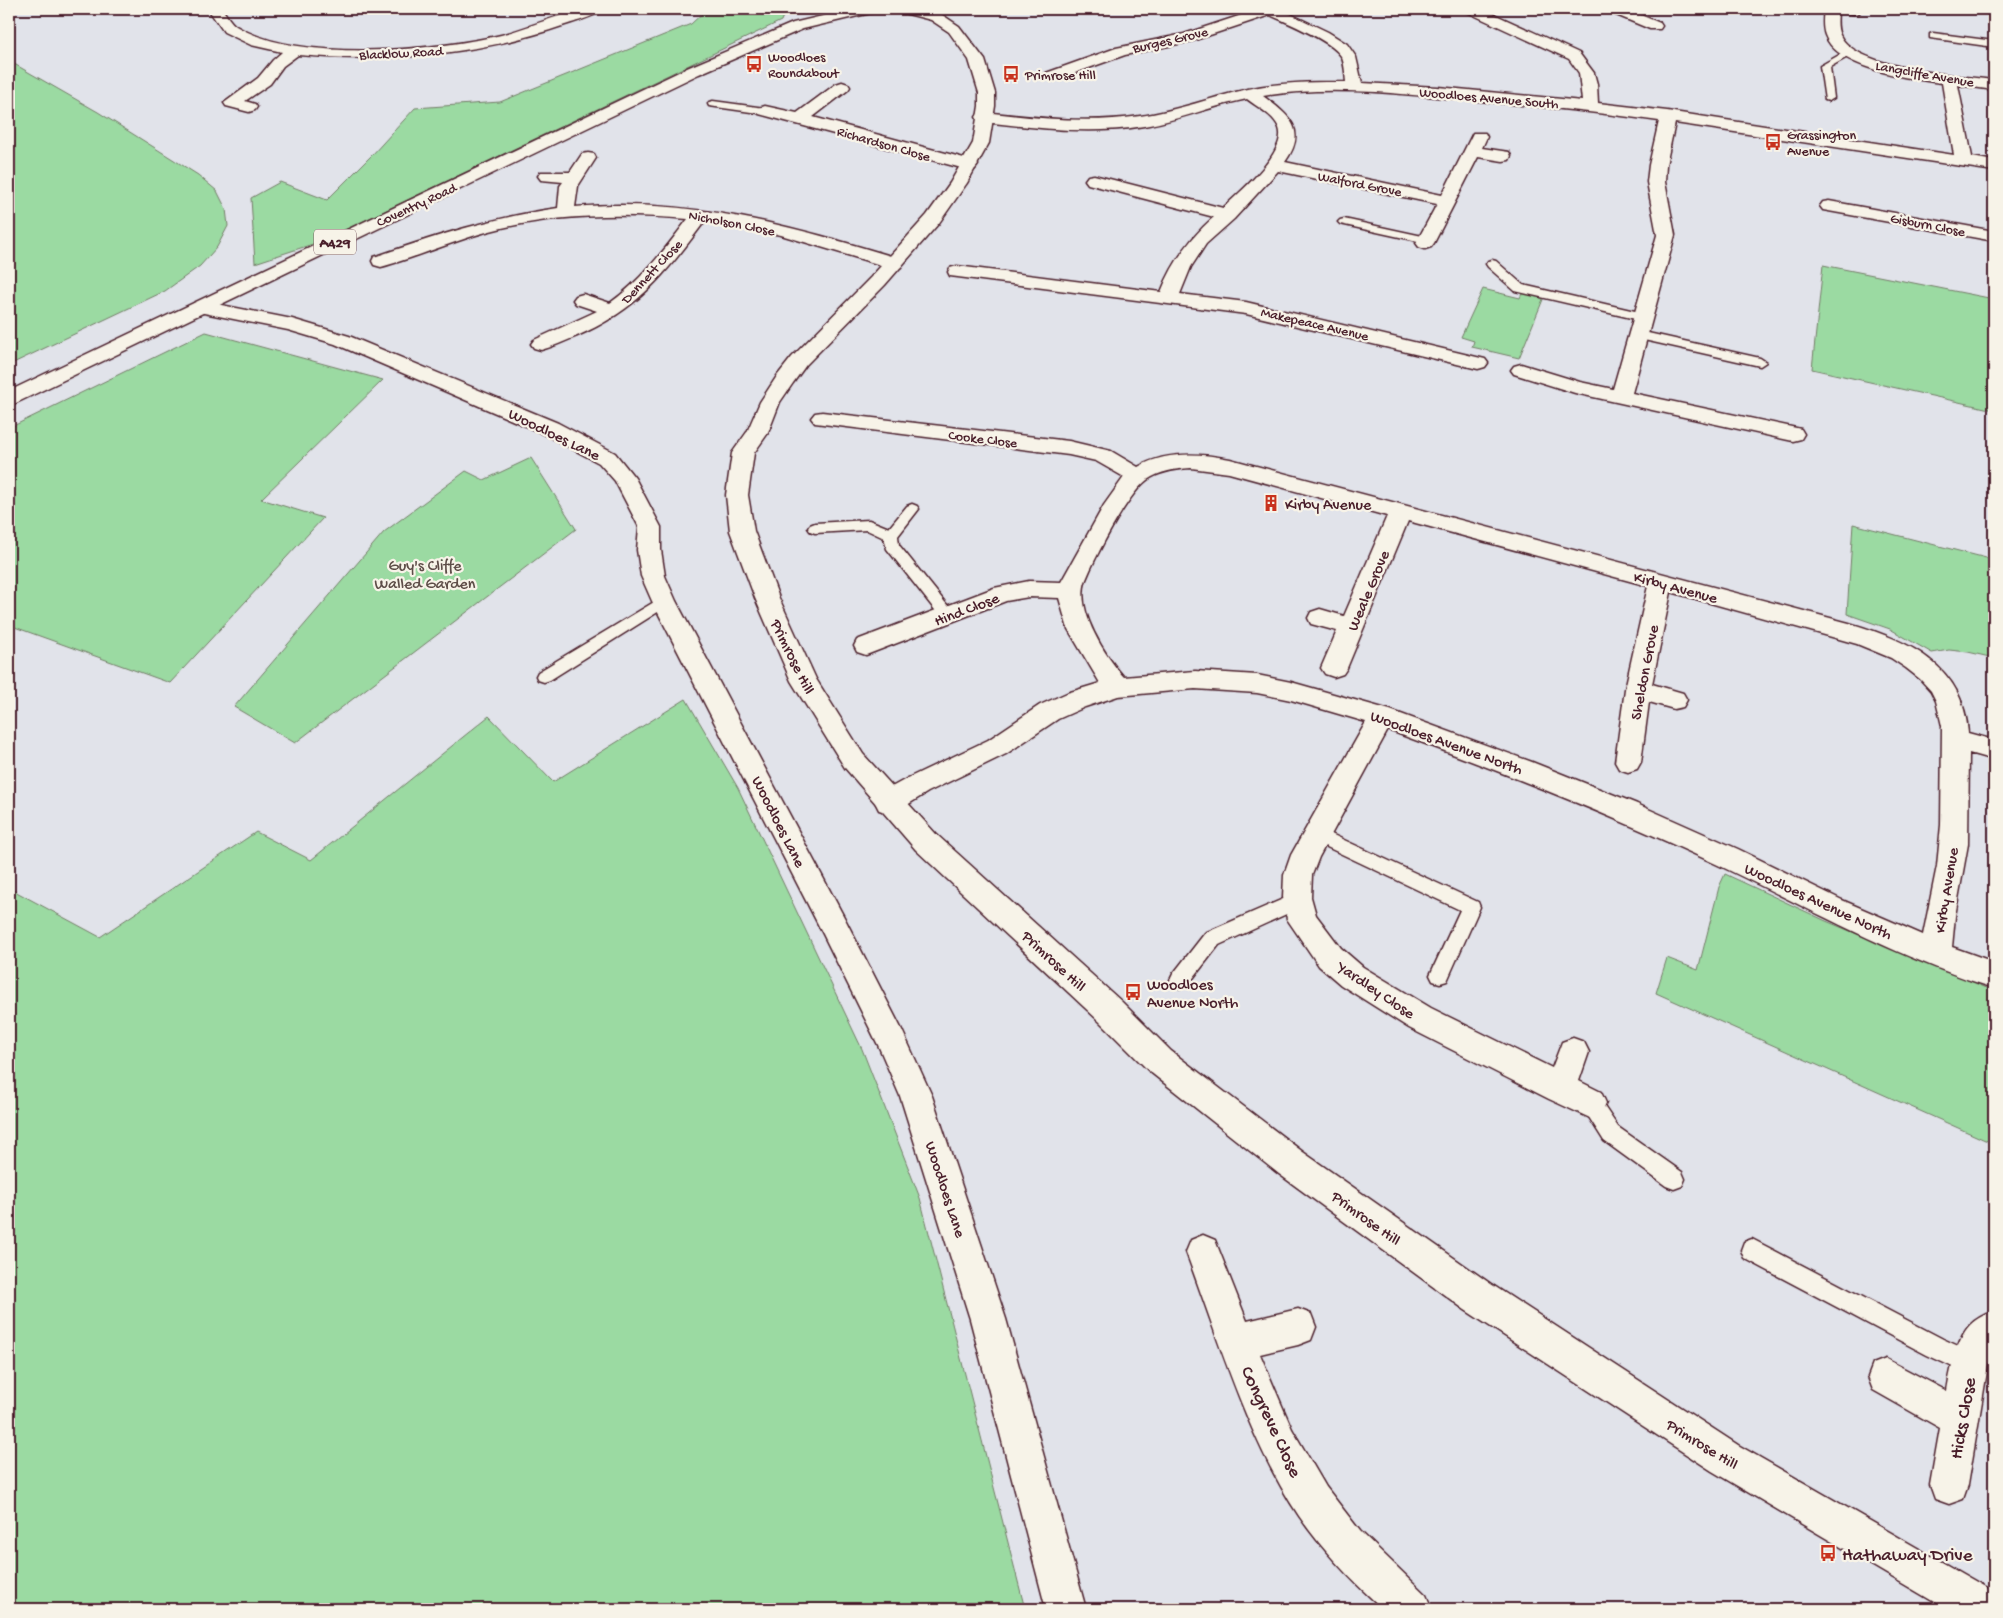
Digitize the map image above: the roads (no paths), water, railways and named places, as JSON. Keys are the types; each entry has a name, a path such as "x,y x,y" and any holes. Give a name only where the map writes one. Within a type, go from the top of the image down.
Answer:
{"street":[{"name":"Blacklow Road","path":"215,9 221,22 238,34 295,50 377,55 452,49 528,33 596,9"},
{"name":"Coventry Road","path":"798,26 818,9"},
{"name":"Coventry Road","path":"9,399 661,86 798,26 870,9"},
{"name":"Primrose Hill","path":"905,9 936,17 954,29"},
{"name":"Primrose Hill","path":"946,9 954,29 977,60 984,79 988,100 981,143 969,165 933,219 878,281 815,343 784,380 770,402 756,434 743,453 738,496 742,532 767,598 804,681 854,761 926,842 1103,1004 1160,1061 1291,1162 1478,1297 1717,1452 1984,1609"},
{"path":"1270,9 1330,40 1345,51 1350,60 1355,88"},
{"name":"Burges Grove","path":"1052,76 1121,51 1187,38 1270,9"},
{"path":"1472,9 1574,56 1586,68 1589,75 1590,106"},
{"path":"1614,9 1640,19 1655,20"},
{"name":"Langcliffe Avenue","path":"1831,9 1833,37 1848,53 1863,61 1897,71 1994,85"},
{"path":"249,107 232,103 264,81 278,63 295,50"},
{"path":"1055,60 1070,70"},
{"path":"1949,79 1964,162"},
{"path":"800,119 842,87"},
{"name":"Woodloes Avenue South","path":"984,118 1073,124 1133,123 1169,116 1250,93 1295,87 1355,88 1473,95 1590,106 1994,166"},
{"path":"1169,297 1191,252 1201,239 1251,192 1273,165 1288,141 1288,130 1284,122 1250,93"},
{"name":"Richardson Close","path":"765,111 969,165"},
{"path":"1622,398 1666,235 1666,221 1658,196 1656,180 1667,116"},
{"path":"1426,242 1476,144 1503,156"},
{"path":"566,212 568,186 588,158"},
{"name":"Walford Grove","path":"1273,165 1448,201"},
{"path":"548,176 573,177"},
{"path":"1094,180 1228,215"},
{"name":"Gisburn Close","path":"1829,206 1863,205 1994,236"},
{"name":"Nicholson Close","path":"381,260 481,220 566,212 643,211 700,215 761,226 894,263"},
{"name":"Dennett Close","path":"541,344 583,327 625,301 660,265 700,215"},
{"name":"Makepeace Avenue","path":"957,272 986,284 1169,297 1273,312 1469,361 1468,339"},
{"path":"583,300 612,310"},
{"name":"Woodloes Lane","path":"201,307 292,325 342,340 550,428 607,458 624,478 650,527 649,550 653,576 664,601 838,935 891,1040 916,1096 988,1319 1066,1609"},
{"path":"1521,370 1750,436 1793,434"},
{"name":"Cooke Close","path":"822,418 1087,452 1114,461 1138,476"},
{"path":"840,441 851,422"},
{"name":"Kirby Avenue","path":"1138,476 1172,463 1203,461 1217,463 1849,632 1902,653 1924,667 1940,684 1948,699 1954,718 1953,853 1938,926 1937,955"},
{"path":"1118,687 1107,676 1090,647 1070,604 1070,590 1080,565 1126,490 1138,476"},
{"name":"Weale Grove","path":"1334,668 1400,513"},
{"name":"Sheldon Grove","path":"1628,762 1638,689 1661,582"},
{"name":"Hind Close","path":"866,646 1002,594 1019,591 1070,590"},
{"path":"1320,618 1351,626"},
{"name":"Woodloes Avenue North","path":"889,802 918,785 997,747 1049,712 1076,700 1118,687 1195,680 1256,684 1299,693 1381,717 1484,753 1619,808 1728,857 1832,909 1937,955 1994,974"},
{"path":"1638,689 1674,700"},
{"name":"Yardley Close","path":"1381,717 1372,738 1305,856 1298,875 1297,901 1302,919 1330,957 1352,976 1420,1018 1590,1103"},
{"path":"1955,739 1994,750"},
{"path":"1560,1089 1573,1052"},
{"name":"Congreve Close","path":"1203,1252 1266,1413 1286,1457 1313,1502 1339,1536 1364,1564 1412,1609"},
{"path":"1238,1341 1298,1327"},
{"name":"Hicks Close","path":"1949,1486 1970,1364 1982,1338 1994,1329"},
{"path":"1886,1377 1961,1419"}],"lane":[{"path":"1933,36 1994,44"},
{"path":"1829,98 1825,66 1848,53"},
{"name":"Richardson Close","path":"713,104 765,111"},
{"path":"1344,222 1426,242"},
{"path":"1492,264 1519,288 1760,362"},
{"path":"912,509 892,535 892,546 947,615"},
{"path":"815,528 869,526 892,535"},
{"path":"544,676 664,601"},
{"path":"1316,834 1472,907 1440,975"},
{"path":"1180,980 1212,939 1297,901"},
{"path":"1590,1103 1611,1134 1674,1178"},
{"path":"1752,1250 1970,1364"}],"place":[{"name":"Woodloes Roundabout","path":"754,64"},
{"name":"Primrose Hill","path":"1011,74"},
{"name":"Grassington Avenue","path":"1773,142"},
{"name":"Kirby Avenue","path":"1271,503"},
{"name":"Woodloes Avenue North","path":"1133,992"},
{"name":"Hathaway Drive","path":"1828,1553"}],"park label":[{"name":"Guy's Cliffe Walled Garden","path":"425,573"}]}
